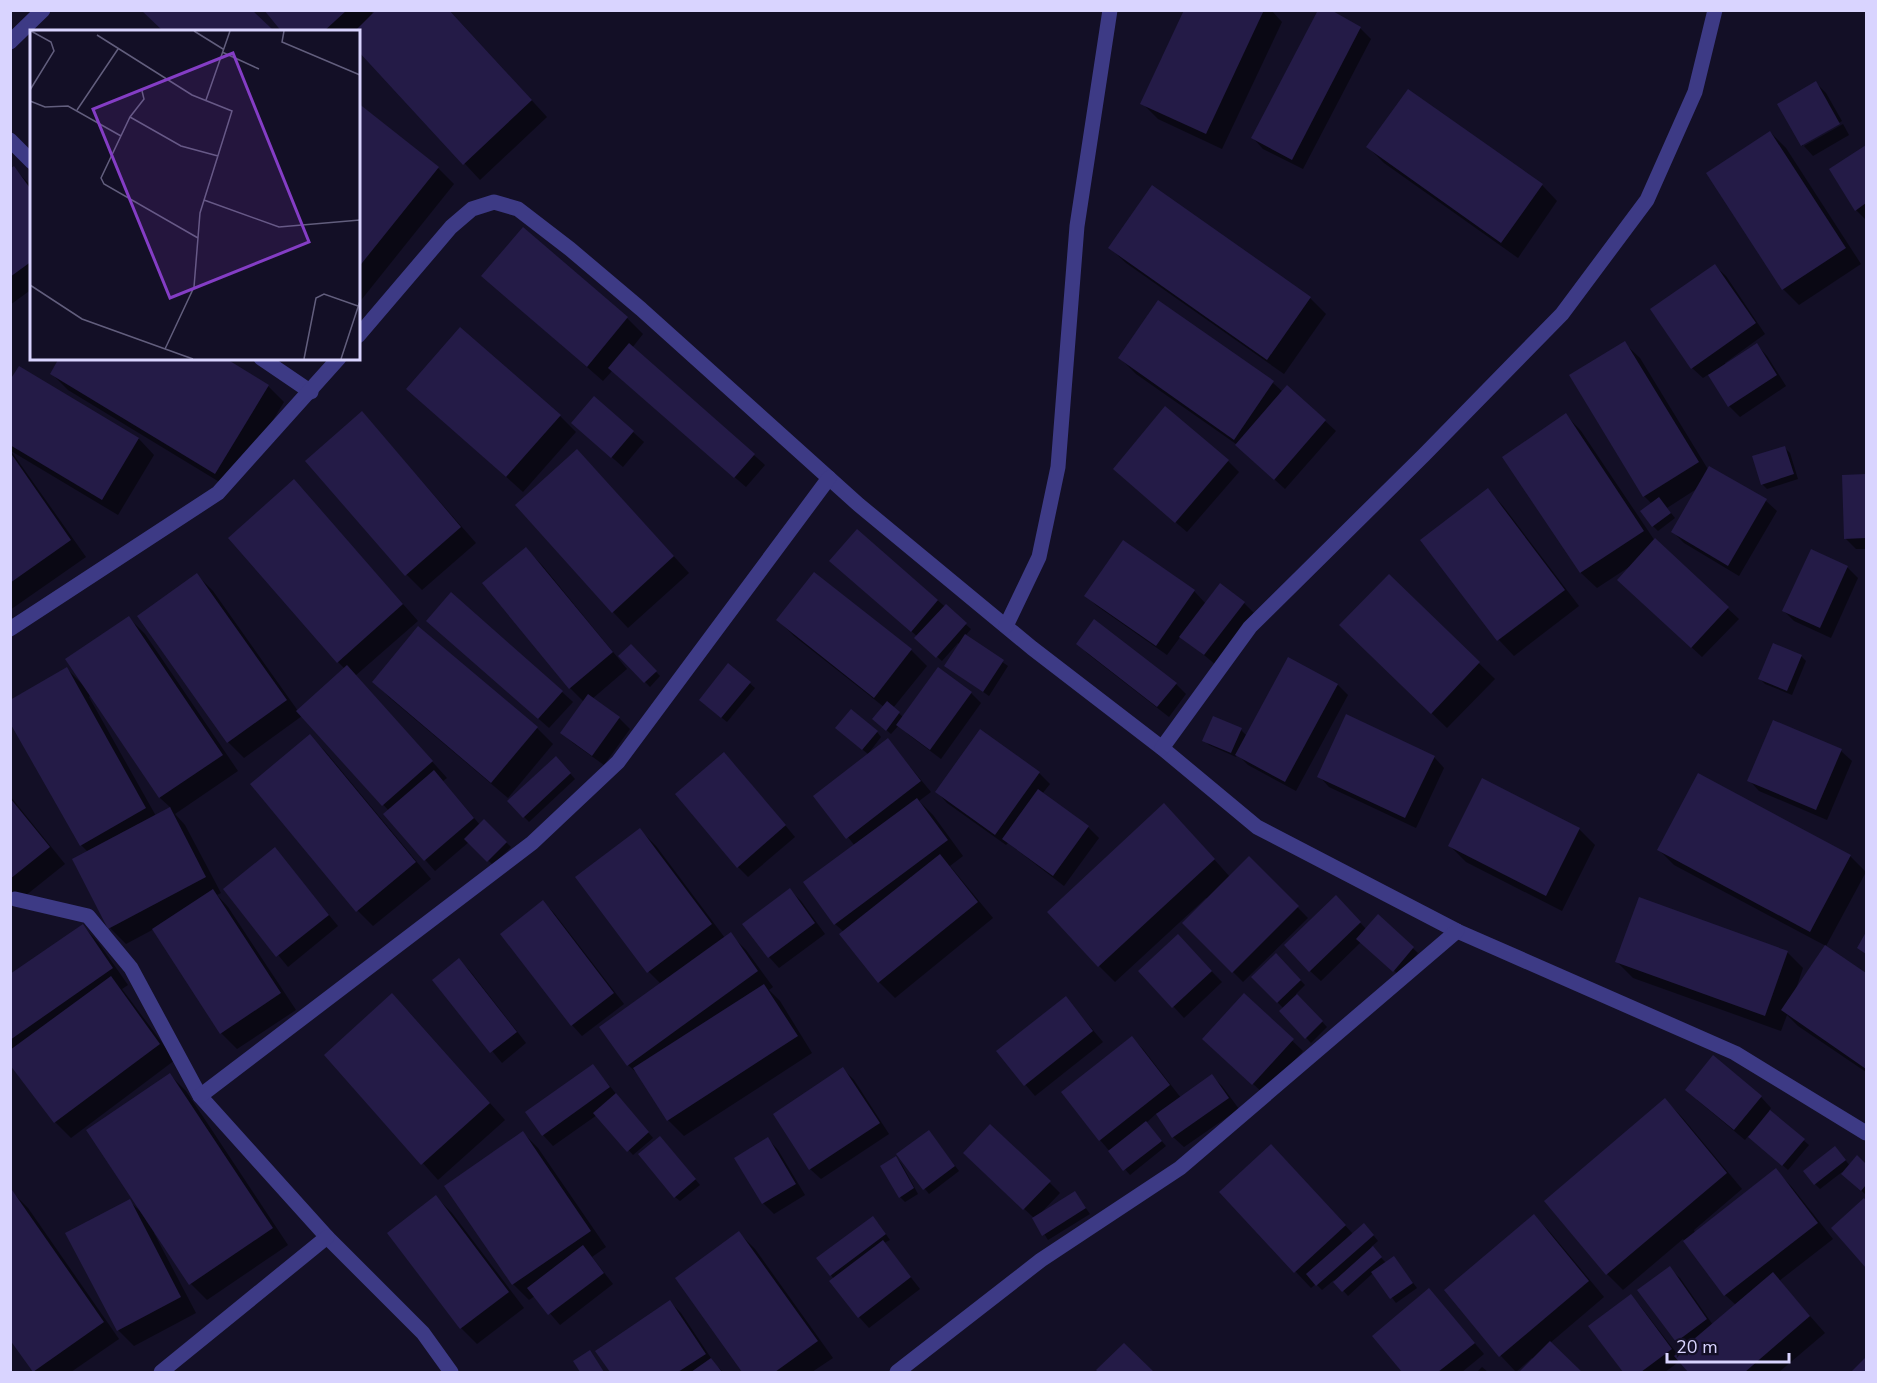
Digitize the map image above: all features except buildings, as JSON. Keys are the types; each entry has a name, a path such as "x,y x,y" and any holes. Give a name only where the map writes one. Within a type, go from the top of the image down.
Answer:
{"street":[{"path":"10,42 43,10"},
{"path":"1006,626 1039,556 1058,467 1077,226 1110,10"},
{"path":"1162,748 1250,627 1424,455 1562,314 1647,200 1695,92 1715,10"},
{"path":"10,141 30,160"},
{"path":"360,334 451,227 472,208 494,202 518,209 641,309 829,478 1006,626 1162,748 1257,827 1457,931 1735,1053 1866,1133"},
{"path":"264,360 311,392"},
{"path":"10,629 218,493 337,360"},
{"path":"200,1096 532,843 618,762 829,478"},
{"path":"15,899 88,916 131,968 200,1096 327,1237 423,1333 451,1372"},
{"path":"897,1372 1041,1260 1180,1168 1457,931"},
{"path":"161,1372 327,1237"}]}
